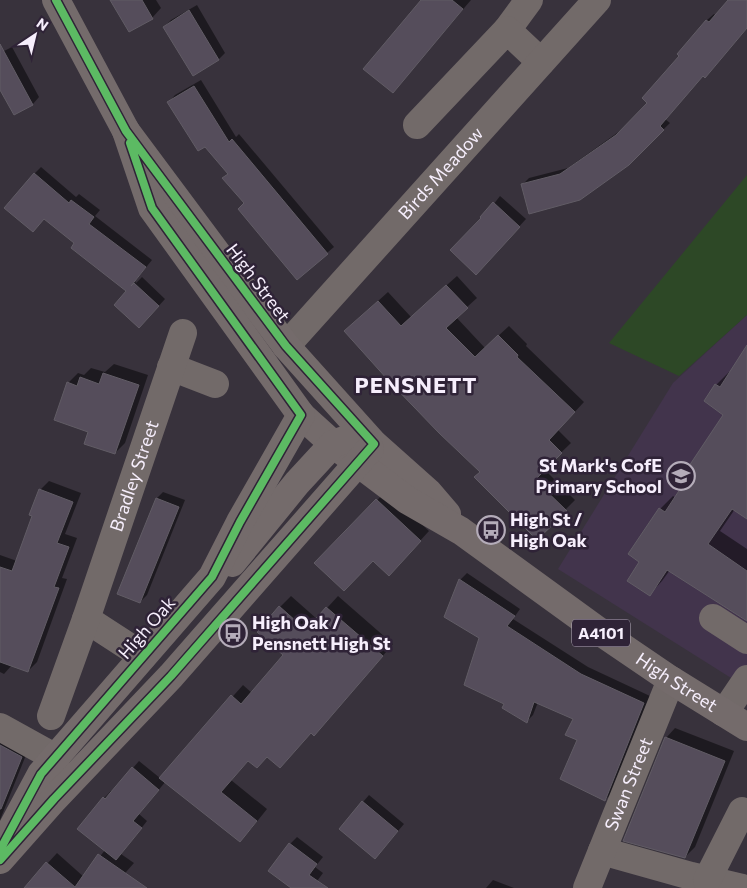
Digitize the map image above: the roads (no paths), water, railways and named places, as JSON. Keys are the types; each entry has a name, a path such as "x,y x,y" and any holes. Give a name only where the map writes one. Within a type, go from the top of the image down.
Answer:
{"main road":[{"name":"High Street","path":"56,0 126,131 286,346 365,447 429,493 461,531 589,624 671,680 747,727"},
{"name":"High Street","path":"126,131 152,208 301,415 333,444 365,447"},
{"name":"High Oak","path":"0,850 42,774 212,577 240,522 301,415"},
{"name":"High Oak","path":"212,577 230,566 297,483 333,444"},
{"path":"0,860 54,799 171,676 365,447"},
{"path":"143,656 171,676"},
{"path":"56,758 78,774"}],"street":[{"path":"417,125 507,30 528,0"},
{"name":"Birds Meadow","path":"286,346 597,0"},
{"path":"507,30 541,62"},
{"name":"Bradley Street","path":"51,716 183,333"},
{"path":"171,367 215,384"},
{"path":"713,618 747,640"},
{"path":"86,619 143,656"},
{"path":"724,713 747,679"},
{"name":"Swan Street","path":"587,888 671,680"},
{"path":"0,727 56,758"},
{"path":"707,880 742,811 747,813"},
{"path":"602,851 742,888"}],"place":[{"name":"St Mark's CofE Primary School","path":"681,476"},
{"name":"High St / High Oak","path":"491,530"},
{"name":"High Oak / Pensnett High St","path":"233,633"}],"district":[{"name":"PENSNETT","path":"416,385"}]}
